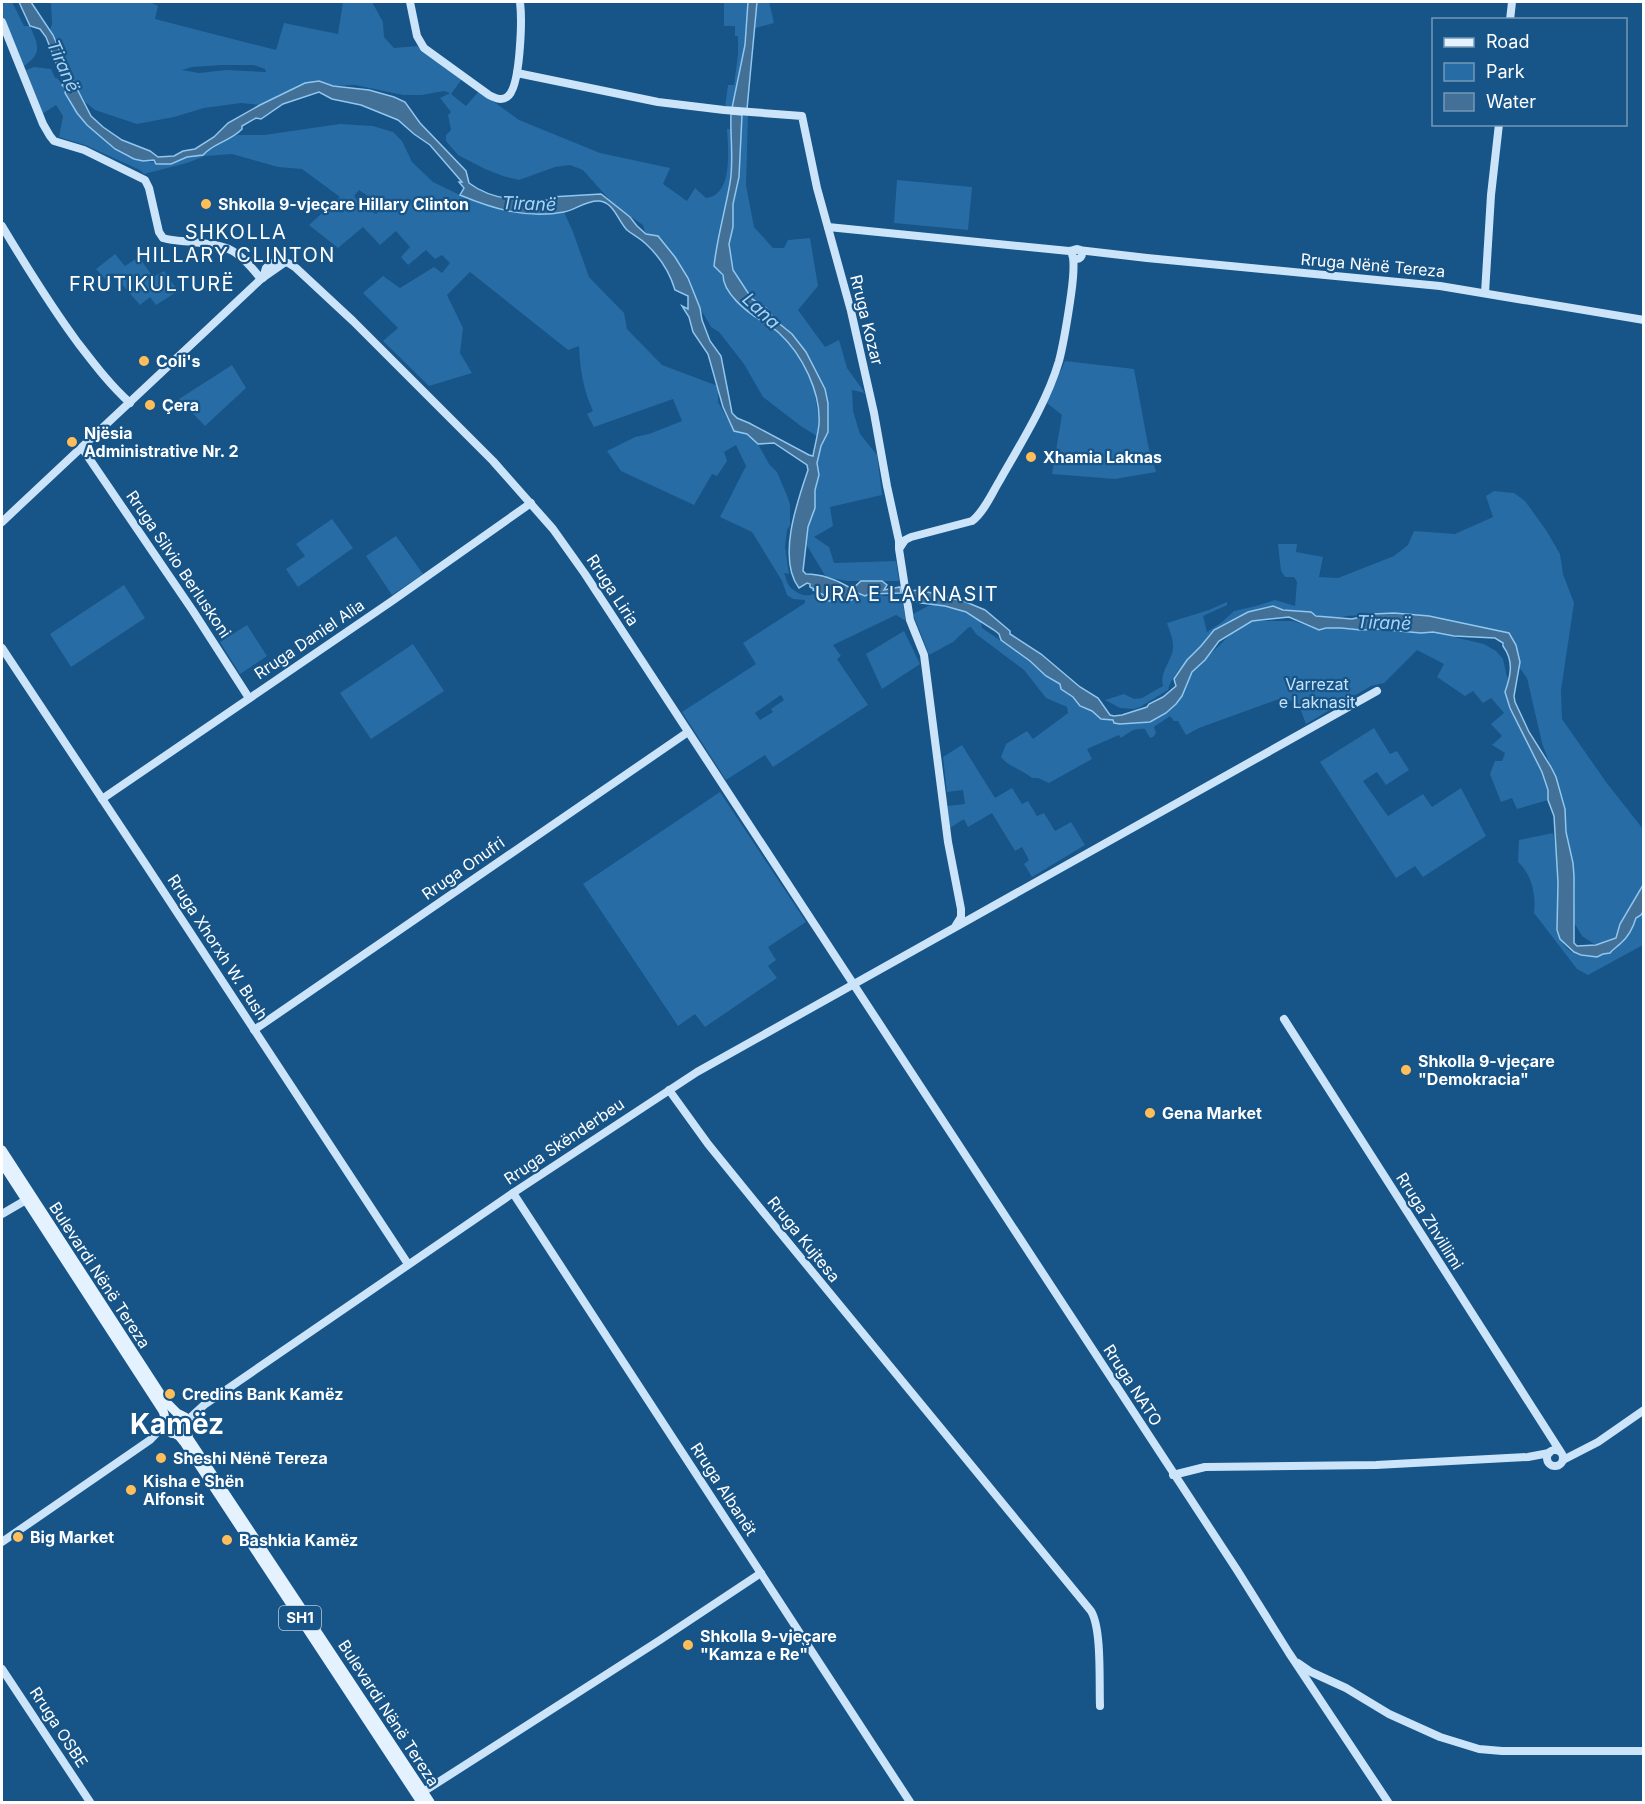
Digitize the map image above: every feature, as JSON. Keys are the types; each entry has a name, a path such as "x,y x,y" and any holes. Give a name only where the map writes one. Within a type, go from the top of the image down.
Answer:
{"main road":[{"name":"Bulevardi Nënë Tereza","path":"2,1150 165,1401 185,1417 180,1430"},
{"name":"Bulevardi Nënë Tereza","path":"2,1163 161,1407 167,1429 180,1430 189,1439 421,1803"},
{"path":"166,1421 171,1414 179,1413"},
{"name":"Bulevardi Nënë Tereza","path":"261,1553 430,1803"}],"street":[{"path":"410,2 417,36 424,48 489,95 500,99 510,94 517,73 521,24 520,2"},
{"path":"1510,18 1512,2"},
{"path":"2,22 43,124 54,141 84,150 145,180 159,232 164,237 215,244 233,250 262,278 2,522"},
{"name":"Rruga Kozar","path":"517,73 634,98 802,116 817,188 851,311 898,532 899,552"},
{"path":"1485,293 1498,126"},
{"path":"2,226 70,332 103,376 130,403"},
{"name":"Rruga Nënë Tereza","path":"828,227 1075,254 1099,253 1440,286 1644,320"},
{"path":"956,926 961,917 961,909 948,842 924,655 910,620 899,552 905,540 911,537 968,523 978,516 1020,443 1052,380 1064,339 1075,254"},
{"name":"Rruga Liria","path":"262,278 269,265 279,261 287,262 296,268 353,321 493,460 531,503 585,574 854,983"},
{"name":"Rruga Silvio Berluskoni","path":"82,448 194,611 249,698"},
{"name":"Rruga Daniel Alia","path":"102,799 531,503"},
{"path":"898,532 904,537 911,537"},
{"name":"Rruga Xhorxh W. Bush","path":"2,648 408,1264"},
{"name":"Rruga Skënderbeu","path":"180,1430 204,1405 408,1264 669,1090 726,1055 1377,691"},
{"name":"Rruga Onufri","path":"254,1030 688,732"},
{"path":"961,909 966,915 975,915"},
{"name":"Rruga NATO","path":"854,983 1388,1803"},
{"name":"Rruga Zhvillimi","path":"1284,1019 1551,1438 1557,1454"},
{"name":"Rruga Kujtesa","path":"669,1090 749,1195 1092,1614 1097,1630 1100,1706"},
{"name":"Rruga Albanët","path":"513,1193 910,1803"},
{"path":"2,1214 26,1200"},
{"name":"Rruga Skënderbeu","path":"179,1413 204,1405"},
{"path":"1173,1474 1205,1467 1376,1465 1528,1457 1576,1452 1598,1442 1644,1410"},
{"path":"2,1542 150,1440 166,1421"},
{"path":"150,1440 180,1430"},
{"path":"1528,1457 1541,1458 1550,1464 1558,1465 1557,1454"},
{"path":"1550,1464 1547,1459 1557,1454"},
{"path":"423,1792 761,1573"},
{"path":"1295,1661 1389,1714 1440,1737 1479,1749 1523,1752 1644,1751"},
{"name":"Rruga OSBE","path":"2,1669 90,1803"},
{"path":"1315,1690 1313,1685 1315,1681 1319,1678 1328,1679"}],"green space":[{"path":"2,2 12,2 24,26 30,26 35,38 36,53 24,66 2,15"},
{"path":"51,2 150,2 158,6 155,19 276,50 284,23 338,34 343,2 372,2 383,22 384,37 394,48 417,46 462,79 451,94 466,106 479,91 519,120 600,153 670,168 663,184 687,201 695,188 706,198 714,196 720,190 727,174 727,129 731,129 730,184 719,230 714,266 757,319 778,331 796,350 814,387 819,423 817,436 763,397 744,364 719,332 711,327 700,308 688,278 675,257 658,236 646,234 643,225 615,206 583,170 570,165 555,167 519,180 485,169 458,155 446,141 446,135 451,130 448,115 451,112 440,98 450,93 444,91 422,95 403,95 355,85 333,86 318,81 305,83 260,105 241,103 204,108 137,124 95,110 85,102 50,30","holes":["254,65 265,69 266,72 226,70 199,73 182,70 192,67"]},
{"path":"724,2 748,2 745,45 732,108 725,107 728,85 734,85 738,36 735,36 735,26 724,26"},
{"path":"757,2 769,2 774,23 755,28"},
{"path":"34,67 51,69 55,78 66,89 65,93 77,113 87,125 115,149 128,157 143,161 171,164 187,157 203,155 217,144 237,135 264,135 340,124 373,126 393,132 402,141 412,162 433,182 460,195 486,206 535,214 564,212 589,277 624,313 627,329 662,365 718,386 718,402 734,431 747,434 758,444 769,464 777,472 790,505 790,525 787,530 785,547 789,574 784,573 790,587 799,594 806,595 817,592 843,597 857,593 865,596 869,594 902,598 906,621 896,615 833,645 841,656 837,659 868,705 773,767 765,755 726,780 682,712 756,664 743,643 805,603 805,600 793,599 787,595 782,581 752,532 720,517 746,466 736,445 724,452 727,461 717,476 712,474 694,505 621,471 607,451 635,437 682,421 673,399 594,427 587,414 593,411 583,379 579,346 568,350 470,272 447,295 463,328 460,353 472,373 429,386 383,341 398,328 363,293 383,276 400,288 434,267 442,273 450,263 442,255 435,259 426,250 408,265 401,257 410,247 396,231 380,245 363,227 338,248 309,225 340,197 302,169 278,167 232,154 205,156 144,174 140,170 85,145 59,137 63,116 56,105 42,114 26,70","holes":["359,190 382,206 376,214 358,202 354,196","781,695 784,700 771,709 773,712 760,720 755,713 739,724"]},
{"path":"742,115 748,115 746,185 754,227 773,248 784,248 788,240 810,238 818,286 798,310 825,347 839,340 847,368 865,393 852,390 853,411 860,434 877,455 882,495 830,507 833,526 814,537 829,547 834,563 896,561 899,581 847,581 826,577 806,544 808,527 815,508 815,490 819,475 817,463 821,446 828,432 828,403 825,389 806,352 766,308 752,299 733,270 729,244 733,227 733,204 739,177"},
{"path":"897,180 972,187 968,230 894,223"},
{"path":"115,254 125,266 139,257 153,277 164,271 178,291 156,305 150,297 140,305 112,273 105,279 96,269"},
{"path":"1065,361 1134,369 1148,445 1156,472 1115,479 1052,474 1062,415 1047,403"},
{"path":"232,365 246,388 205,426 179,399"},
{"path":"1494,491 1514,493 1525,501 1560,554 1563,574 1574,603 1561,690 1562,719 1606,782 1643,829 1643,885 1620,924 1616,938 1599,944 1594,944 1582,936 1573,921 1575,900 1573,863 1566,832 1563,800 1542,743 1527,678 1519,667 1516,645 1508,633 1429,616 1394,613 1334,618 1268,606 1213,631 1177,672 1168,690 1140,707 1120,708 1105,700 1124,694 1134,699 1142,698 1163,686 1164,671 1173,648 1167,623 1227,602 1227,605 1203,616 1207,632 1234,611 1275,600 1295,606 1297,582 1294,577 1285,577 1281,571 1278,544 1297,544 1296,552 1323,557 1319,577 1338,578 1394,556 1408,545 1414,531 1455,534 1493,517 1486,496"},
{"path":"332,519 353,548 298,587 286,569 305,556 296,544"},
{"path":"396,536 423,574 392,595 366,556"},
{"path":"124,585 145,618 71,667 50,634"},
{"name":"Varrezat e Laknasit","path":"938,604 960,610 981,622 982,628 1060,684 1061,689 1073,697 1080,706 1092,711 1101,719 1113,720 1120,724 1150,722 1166,713 1182,696 1192,672 1233,632 1252,621 1293,621 1319,630 1341,628 1433,632 1484,644 1496,651 1503,659 1509,680 1505,692 1510,708 1542,772 1548,790 1548,800 1517,809 1512,798 1501,802 1490,774 1495,761 1502,761 1505,753 1492,745 1502,736 1491,724 1504,713 1491,698 1483,703 1473,691 1465,696 1437,677 1444,664 1417,650 1384,683 1371,686 1306,724 1298,703 1282,698 1199,728 1186,735 1178,721 1174,721 1170,716 1154,727 1156,733 1153,737 1150,738 1145,729 1129,732 1121,738 1119,735 1087,749 1092,759 1049,783 1032,778 1001,757 1006,744 1027,731 1033,739 1068,713 1067,707 1046,698 1024,670 976,634 971,627 953,642 929,655 913,614 928,606"},
{"path":"247,625 267,656 240,674 220,642"},
{"path":"904,631 920,664 882,689 866,654"},
{"path":"413,644 444,691 371,739 340,693"},
{"path":"1374,728 1390,754 1397,751 1409,770 1386,785 1377,772 1363,781 1388,816 1423,794 1432,807 1461,788 1486,836 1423,877 1415,866 1396,878 1320,762"},
{"path":"962,745 995,798 1012,788 1022,804 1028,801 1037,816 1044,813 1055,831 1071,822 1085,845 1032,877 1024,864 1029,860 1022,847 1015,851 992,813 968,827 964,819 950,828 947,806 965,804 963,790 947,792 943,757"},
{"path":"720,792 806,922 768,947 776,960 768,966 777,978 705,1027 695,1014 678,1026 583,884"},
{"path":"1553,833 1558,871 1558,935 1569,950 1579,955 1603,954 1624,939 1632,929 1636,918 1643,913 1643,945 1588,975 1577,969 1534,913 1532,885 1527,873 1518,862 1519,840"}],"water":[{"path":"19,2 31,2 53,35 91,116 122,140 150,151 158,157 174,156 183,151 195,149 214,137 228,123 260,105 305,83 319,81 333,86 369,90 405,102 420,123 466,171 469,183 487,193 507,199 528,201 601,194 630,217 646,234 658,236 688,278 710,341 721,356 732,413 737,418 813,456 819,428 819,412 808,374 795,352 779,333 736,301 724,282 723,275 714,266 731,174 731,114 742,115 739,177 733,204 733,227 729,244 733,270 752,299 766,308 806,352 825,389 828,403 828,432 821,446 817,463 819,475 815,490 815,508 808,527 803,571 806,574 830,578 852,589 861,581 882,581 887,585 884,590 900,587 901,593 865,596 858,593 853,596 852,600 845,602 836,596 830,601 823,600 824,595 813,590 807,583 799,588 793,576 789,546 799,498 808,470 807,465 774,443 758,444 747,434 734,431 723,407 708,354 693,332 689,317 682,306 688,309 688,296 675,290 667,271 655,254 644,242 627,230 604,202 595,201 564,212 537,214 510,211 472,200 460,195 464,188 459,182 462,182 430,145 398,120 361,105 332,99 319,92 283,104 261,119 256,118 242,126 238,133 203,155 187,157 171,164 156,164 154,160 134,159 115,149 87,125 77,113 65,93 66,89 62,85 64,83 46,37 40,29 30,26"},
{"path":"748,2 757,2 747,109 732,108 745,45"},
{"name":"Tiranë","path":"920,590 966,602 985,610 1010,631 1010,634 1041,654 1080,687 1098,698 1110,715 1114,716 1147,707 1176,686 1174,679 1187,660 1214,630 1248,612 1273,606 1283,610 1311,612 1316,616 1352,619 1373,614 1394,613 1429,616 1509,633 1516,645 1520,662 1515,702 1529,732 1556,777 1565,809 1566,832 1574,876 1574,943 1577,946 1596,945 1616,938 1620,924 1643,885 1643,912 1636,918 1626,938 1610,953 1597,957 1581,955 1574,952 1560,939 1557,930 1558,882 1554,816 1542,772 1510,708 1505,692 1510,674 1509,657 1503,643 1495,638 1377,629 1326,628 1319,630 1289,617 1252,621 1219,641 1205,660 1192,672 1182,696 1166,713 1150,722 1120,724 1114,723 1113,720 1101,719 1092,711 1080,706 1073,697 1061,689 1060,684 1046,676 1001,640 999,634 994,630 966,612 911,600 909,591"}],"place":[{"name":"Shkolla 9-vjeçare Hillary Clinton","path":"206,204"},
{"name":"Coli's","path":"144,361"},
{"name":"Çera","path":"150,405"},
{"name":"Njësia Administrative Nr. 2","path":"72,442"},
{"name":"Xhamia Laknas","path":"1031,457"},
{"name":"Shkolla 9-vjeçare \"Demokracia\"","path":"1406,1070"},
{"name":"Gena Market","path":"1150,1113"},
{"name":"Credins Bank Kamëz","path":"170,1394"},
{"name":"Sheshi Nënë Tereza","path":"161,1458"},
{"name":"Kisha e Shën Alfonsit","path":"131,1490"},
{"name":"Big Market","path":"18,1537"},
{"name":"Bashkia Kamëz","path":"227,1540"},
{"name":"Shkolla 9-vjeçare \"Kamza e Re\"","path":"688,1645"}],"district":[{"name":"SHKOLLA HILLARY CLINTON","path":"236,244"},
{"name":"FRUTIKULTURË","path":"152,284"},
{"name":"URA E LAKNASIT","path":"907,594"},
{"name":"Kamëz","path":"177,1424"}],"water label":[{"name":"Lana","path":"761,311"}]}
